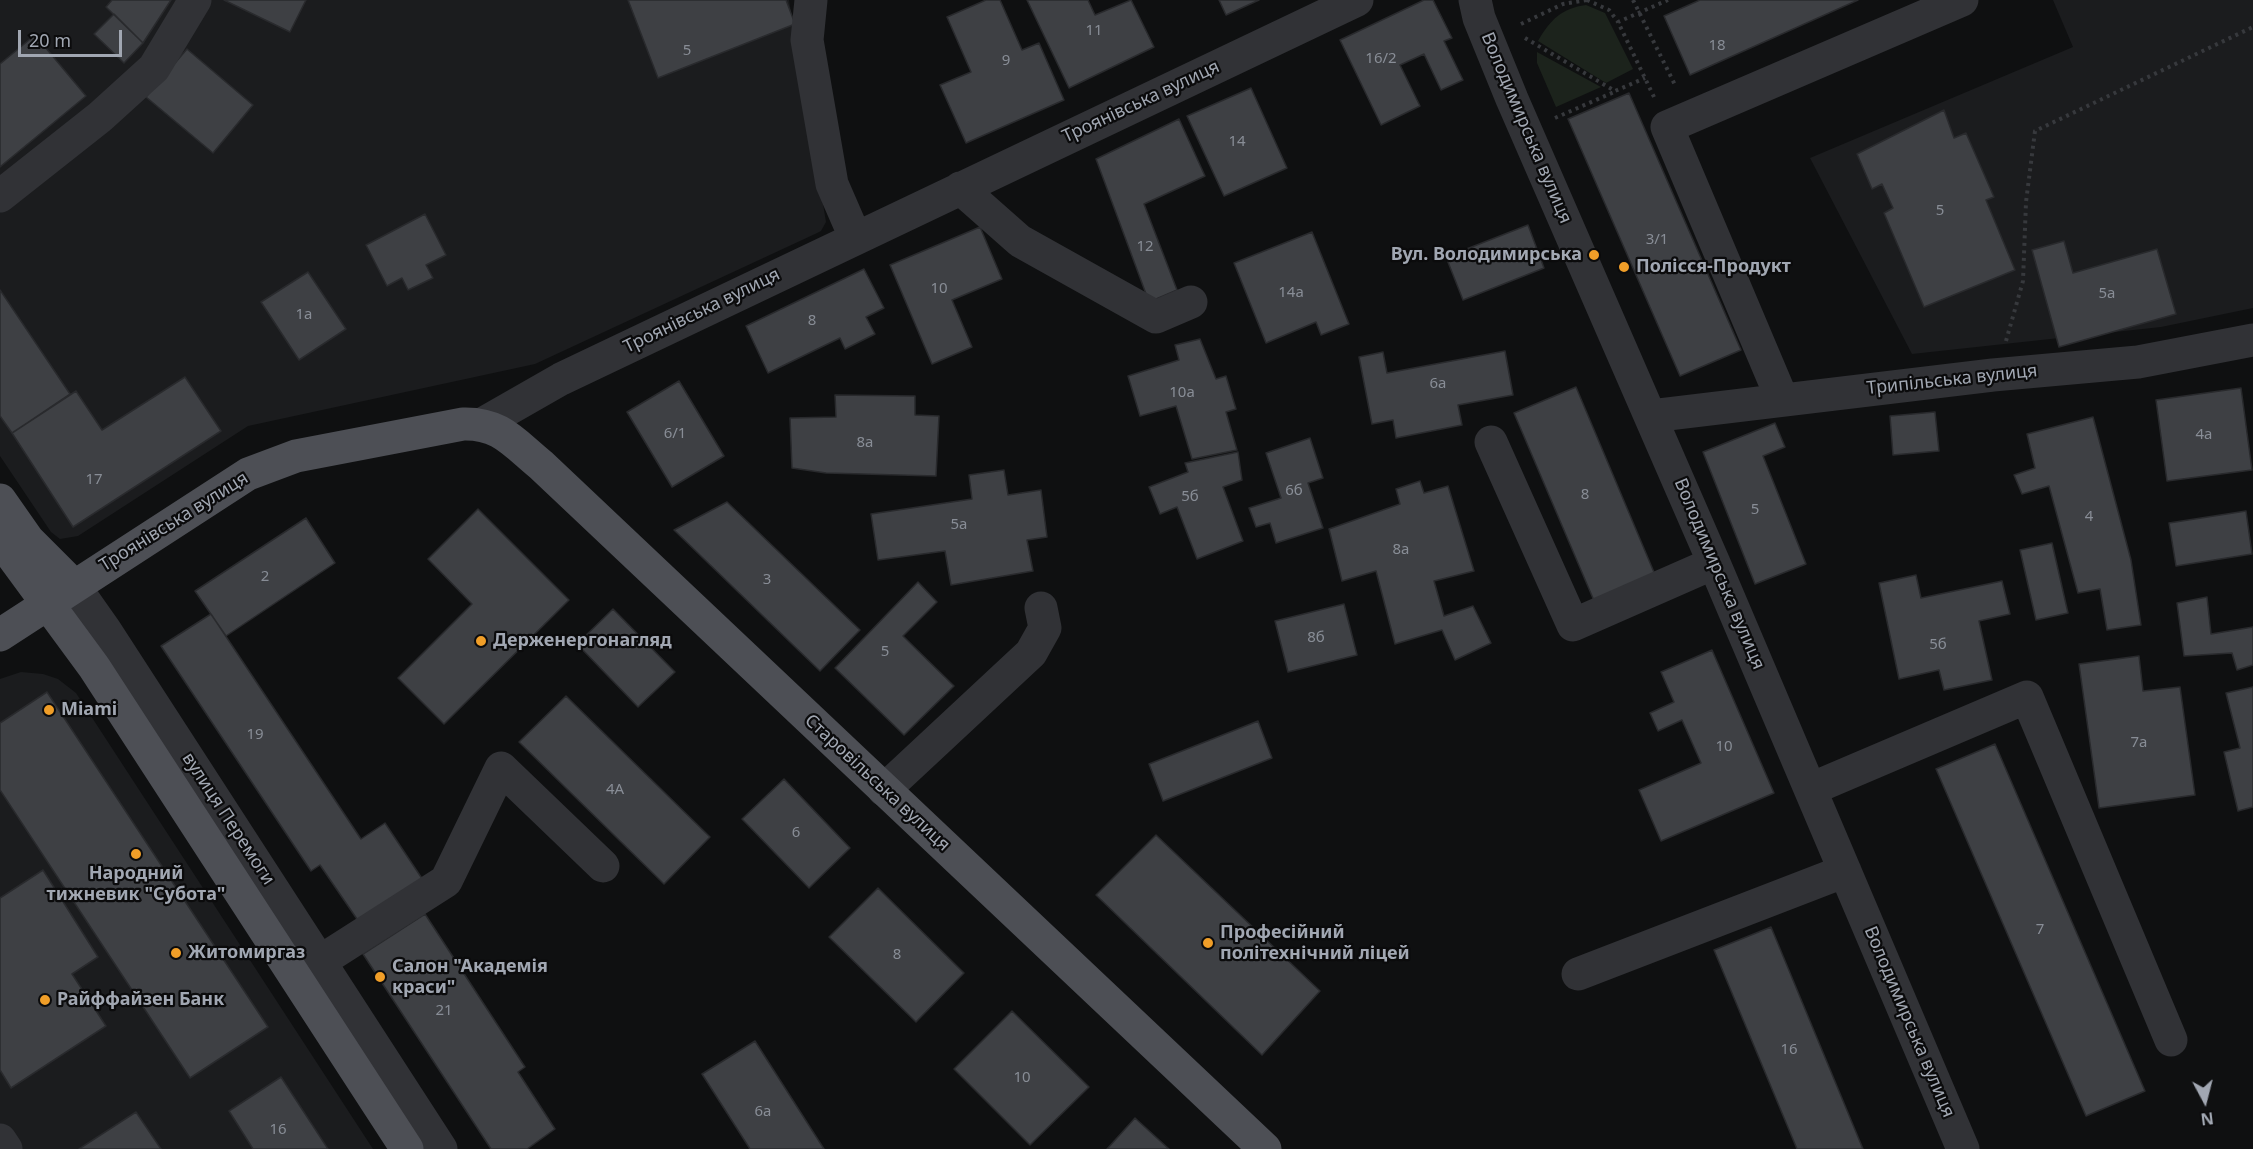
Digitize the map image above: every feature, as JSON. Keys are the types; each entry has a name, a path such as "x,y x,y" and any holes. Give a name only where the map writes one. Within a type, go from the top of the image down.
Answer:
{"main road":[{"name":"Троянівська вулиця","path":"0,635 248,474 296,456 463,424 484,423"},
{"name":"Старовільська вулиця","path":"484,423 498,430 541,465 1265,1149"},
{"name":"вулиця Перемоги","path":"0,500 61,594"},
{"name":"вулиця Перемоги","path":"0,539 61,594"},
{"name":"вулиця Перемоги","path":"307,969 407,1149"}],"street":[{"path":"0,196 100,117 154,68 195,0"},
{"path":"811,0 807,40 832,184 855,237"},
{"name":"Троянівська вулиця","path":"484,423 561,379 855,237 1357,0"},
{"name":"Володимирська вулиця","path":"1475,0 1479,18 1512,99 1651,416 1963,1149"},
{"path":"1782,399 1667,127 1962,0"},
{"path":"960,188 1020,241 1156,317 1191,303"},
{"name":"Трипільська вулиця","path":"1651,416 1993,375 2138,362 2253,340"},
{"path":"1491,442 1573,625 1714,563"},
{"name":"вулиця Перемоги","path":"61,594 307,969 441,1149"},
{"path":"885,790 1031,653 1045,628 1041,608"},
{"path":"1811,789 2027,697 2171,1040"},
{"path":"307,969 446,881 501,768 603,866"},
{"path":"1578,974 1845,871"},
{"path":"0,1140 6,1149"}],"path":[{"path":"1521,24 1563,3 1587,0 1609,10 1618,22 1645,78 1553,119"},
{"path":"1633,0 1690,117"},
{"path":"1618,22 1668,0"},
{"path":"1993,375 2015,316 2023,281 2026,202 2035,131 2253,27"},
{"path":"1521,36 1615,91"}],"shaded area":[{"path":"0,0 789,0 826,222 821,231 815,234 535,364 248,426 78,536 60,539 51,532 0,456"},
{"path":"2053,0 2253,0 2253,308 2161,327 1912,354 1810,158 2073,47"},
{"path":"1586,5 1605,13 1633,69 1606,83 1538,41 1547,27 1563,12"},
{"path":"1537,52 1601,87 1556,107 1537,63"},
{"path":"21,672 43,674 58,679 76,693 373,1149 0,1149 0,679"}],"building":[{"path":"112,0 171,0 143,43 106,7"},
{"path":"224,0 306,0 290,32"},
{"path":"628,0 786,0 795,24 658,78"},
{"path":"986,0 1000,0 1022,50 1039,43 1064,100 966,143 940,85 971,72 947,17"},
{"path":"1027,0 1088,0 1095,15 1131,0 1154,47 1069,88"},
{"path":"1219,0 1259,0 1226,15"},
{"path":"1424,0 1433,0 1452,38 1444,41 1463,80 1441,90 1424,54 1400,65 1420,106 1381,125 1340,40"},
{"path":"1700,0 1858,0 1690,75 1664,16"},
{"path":"114,14 143,43 124,63 94,34"},
{"path":"35,35 86,96 0,167 0,64"},
{"path":"187,49 253,105 213,153 146,97"},
{"path":"1251,88 1287,168 1224,196 1187,116"},
{"path":"1629,93 1741,350 1680,376 1568,119"},
{"path":"1944,110 1954,138 1966,133 1994,197 1986,200 2015,270 1924,307 1884,213 1893,208 1882,184 1872,189 1857,154"},
{"path":"1179,119 1205,176 1144,204 1177,290 1149,302 1096,159"},
{"path":"425,214 446,255 426,265 433,278 408,290 402,278 387,286 366,245"},
{"path":"1528,225 1544,268 1463,300 1446,257"},
{"path":"980,227 1002,279 952,300 972,347 932,364 890,265"},
{"path":"1312,232 1349,324 1321,335 1316,322 1266,343 1234,263"},
{"path":"2064,241 2073,273 2157,249 2176,314 2059,347 2032,250"},
{"path":"864,269 884,308 866,317 875,334 845,349 840,338 768,373 746,326"},
{"path":"308,272 346,329 299,360 261,302"},
{"path":"0,290 70,394 12,433 0,416"},
{"path":"1200,339 1216,379 1226,376 1236,409 1226,412 1237,450 1192,459 1176,406 1140,416 1128,376 1179,360 1175,345"},
{"path":"1505,351 1513,395 1458,405 1462,425 1396,438 1393,420 1372,424 1359,357 1383,352 1387,373"},
{"path":"185,377 221,431 73,527 12,433 76,391 102,430"},
{"path":"679,381 724,456 672,487 627,412"},
{"path":"1576,387 1656,577 1595,603 1514,413"},
{"path":"2241,388 2252,470 2167,481 2156,400"},
{"path":"835,395 915,396 915,415 939,416 936,476 826,473 792,468 790,418 836,417"},
{"path":"1935,412 1939,451 1893,455 1890,416"},
{"path":"2093,417 2131,560 2141,625 2107,630 2100,589 2078,593 2049,486 2022,494 2014,475 2035,468 2027,434"},
{"path":"1775,423 1785,447 1763,456 1806,564 1755,584 1703,452"},
{"path":"1310,438 1323,478 1308,483 1323,528 1276,543 1270,523 1256,527 1249,508 1281,498 1266,453"},
{"path":"1238,452 1242,480 1223,487 1243,541 1197,559 1177,507 1160,514 1149,487 1188,472 1185,463"},
{"path":"1004,470 1008,495 1041,490 1047,537 1027,540 1033,571 951,585 945,551 878,560 871,514 972,499 969,475"},
{"path":"1420,481 1424,493 1448,486 1474,571 1434,581 1444,616 1473,606 1491,643 1455,660 1442,630 1395,644 1376,571 1342,581 1329,529 1400,504 1396,489"},
{"path":"727,502 860,630 820,671 674,530"},
{"name":"Держенергонагляд","path":"478,509 569,600 444,724 398,678 472,604 428,559"},
{"path":"2246,511 2252,554 2176,566 2169,523"},
{"path":"306,518 335,563 226,636 195,591"},
{"path":"2052,543 2068,613 2036,620 2020,550"},
{"path":"1916,575 1921,598 2002,581 2010,614 1979,621 1992,680 1944,690 1939,670 1899,679 1879,583"},
{"path":"918,582 937,602 903,636 954,686 904,735 835,668"},
{"path":"2207,597 2211,634 2253,627 2253,665 2237,670 2232,653 2184,656 2177,603"},
{"path":"1344,604 1357,655 1288,672 1275,621"},
{"path":"613,609 675,672 638,707 577,644"},
{"path":"211,614 361,839 385,823 423,880 359,922 320,865 311,871 161,646"},
{"path":"1712,650 1774,793 1661,841 1639,790 1701,763 1682,720 1658,731 1650,713 1674,702 1661,672"},
{"path":"2139,656 2143,691 2180,687 2195,795 2099,808 2079,664"},
{"path":"2253,687 2253,807 2238,811 2224,752 2240,748 2226,693"},
{"path":"47,692 268,1027 190,1078 0,790 0,723"},
{"path":"566,696 710,837 664,884 519,742"},
{"path":"1258,721 1272,758 1163,801 1149,764"},
{"path":"1995,744 2145,1091 2086,1116 1936,769"},
{"path":"784,779 850,848 809,888 742,819"},
{"name":"Професійний політехнічний ліцей","path":"1156,835 1320,991 1262,1055 1096,895"},
{"name":"Райффайзен Банк","path":"43,870 98,957 72,974 106,1026 11,1088 0,1070 0,898"},
{"path":"878,888 964,973 916,1022 829,937"},
{"path":"425,914 525,1067 518,1072 555,1129 527,1149 491,1149 363,954"},
{"path":"1771,927 1863,1149 1797,1149 1714,950"},
{"path":"1012,1011 1089,1087 1030,1145 954,1069"},
{"path":"755,1041 824,1149 750,1149 702,1074"},
{"path":"281,1077 328,1149 253,1149 229,1111"},
{"path":"136,1112 161,1149 79,1149"},
{"path":"1135,1118 1169,1149 1107,1149"}],"place":[{"name":"Вул. Володимирська","path":"1594,255"},
{"name":"Полісся-Продукт","path":"1624,267"},
{"name":"Держенергонагляд","path":"481,641"},
{"name":"Miami","path":"49,710"},
{"name":"Народний тижневик \"Субота\"","path":"136,854"},
{"name":"Професійний політехнічний ліцей","path":"1208,943"},
{"name":"Житомиргаз","path":"176,953"},
{"name":"Салон \"Академія краси\"","path":"380,977"},
{"name":"Райффайзен Банк","path":"45,1000"}]}
